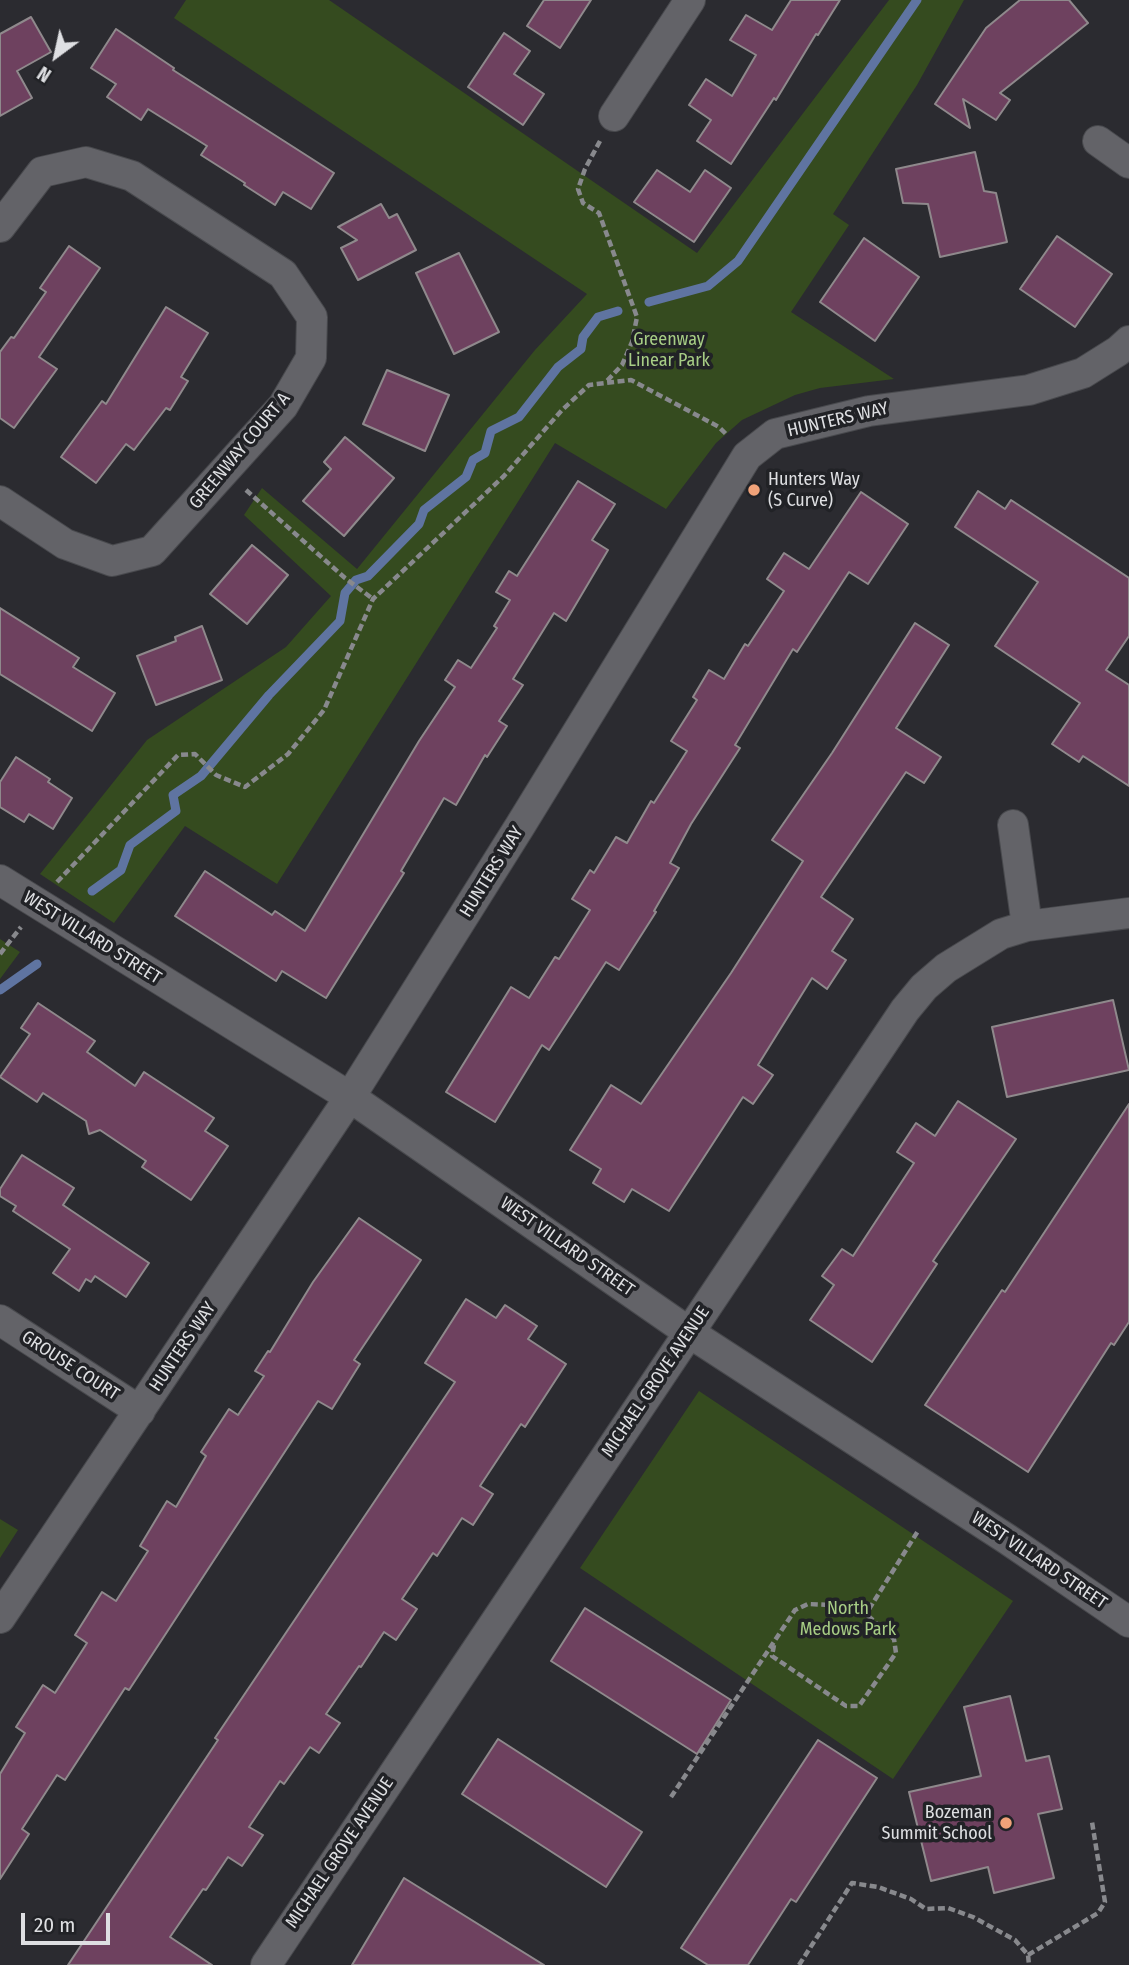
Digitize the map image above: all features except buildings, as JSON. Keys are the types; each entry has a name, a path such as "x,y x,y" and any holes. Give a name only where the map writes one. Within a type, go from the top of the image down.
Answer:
{"street":[{"path":"614,116 690,0"},
{"path":"1098,141 1129,163"},
{"name":"GREENWAY COURT A","path":"0,227 42,172 86,162 132,176 284,274 312,317 311,358 283,406 152,551 112,561 65,544 0,501"},
{"name":"HUNTERS WAY","path":"0,1618 350,1097 747,456 775,435 869,411 1029,390 1083,373 1129,341"},
{"path":"1013,825 1027,926"},
{"name":"WEST VILLARD STREET","path":"0,880 350,1097 690,1333 1007,1539 1129,1622"},
{"name":"MICHAEL GROVE AVENUE","path":"266,1965 905,1010 946,968 1001,934 1027,926 1129,912"},
{"name":"GROUSE COURT","path":"0,1321 140,1410"}],"path":[{"path":"606,383 622,365 632,342 637,317 599,213 583,203 578,189 584,169 614,116"},
{"path":"0,954 36,904 178,755 195,754 216,775 245,787 288,754 324,710 373,599 504,476 562,410 589,385 631,380 719,427 747,456"},
{"path":"223,470 345,578 373,599"},
{"path":"866,1614 918,1531"},
{"path":"671,1797 795,1610 808,1604 853,1606 894,1639 896,1653 859,1706 846,1706 772,1656 775,1641"},
{"path":"1028,1955 1098,1913 1105,1902 1092,1822"},
{"path":"799,1965 852,1883 878,1887 911,1899 926,1909 948,1908 973,1917 1014,1940 1028,1955 1029,1965"}],"green space":[{"name":"Greenway Linear Park","path":"186,0 329,0 697,253 889,0 964,0 917,85 833,214 849,225 791,312 894,379 820,388 795,395 742,420 716,443 666,509 555,443 277,884 185,826 114,923 40,874 147,740 286,647 331,596 244,515 262,488 357,569 535,350 587,294 174,18"},
{"path":"0,939 20,952 0,979"},
{"name":"North Medows Park","path":"699,1391 1013,1601 893,1779 580,1568"},
{"path":"0,1519 18,1530 0,1558"}],"waterway":[{"path":"649,302 708,286 738,261 917,0"},
{"path":"92,891 121,870 130,845 176,811 173,795 201,776 269,695 340,621 345,593 356,580 368,576 419,524 424,510 466,477 473,460 485,453 491,431 519,417 558,367 581,349 583,337 598,317 618,311"},
{"path":"0,990 37,964"}],"place":[{"name":"Hunters Way (S Curve)","path":"754,490"},
{"name":"Bozeman Summit School","path":"1006,1823"}]}
